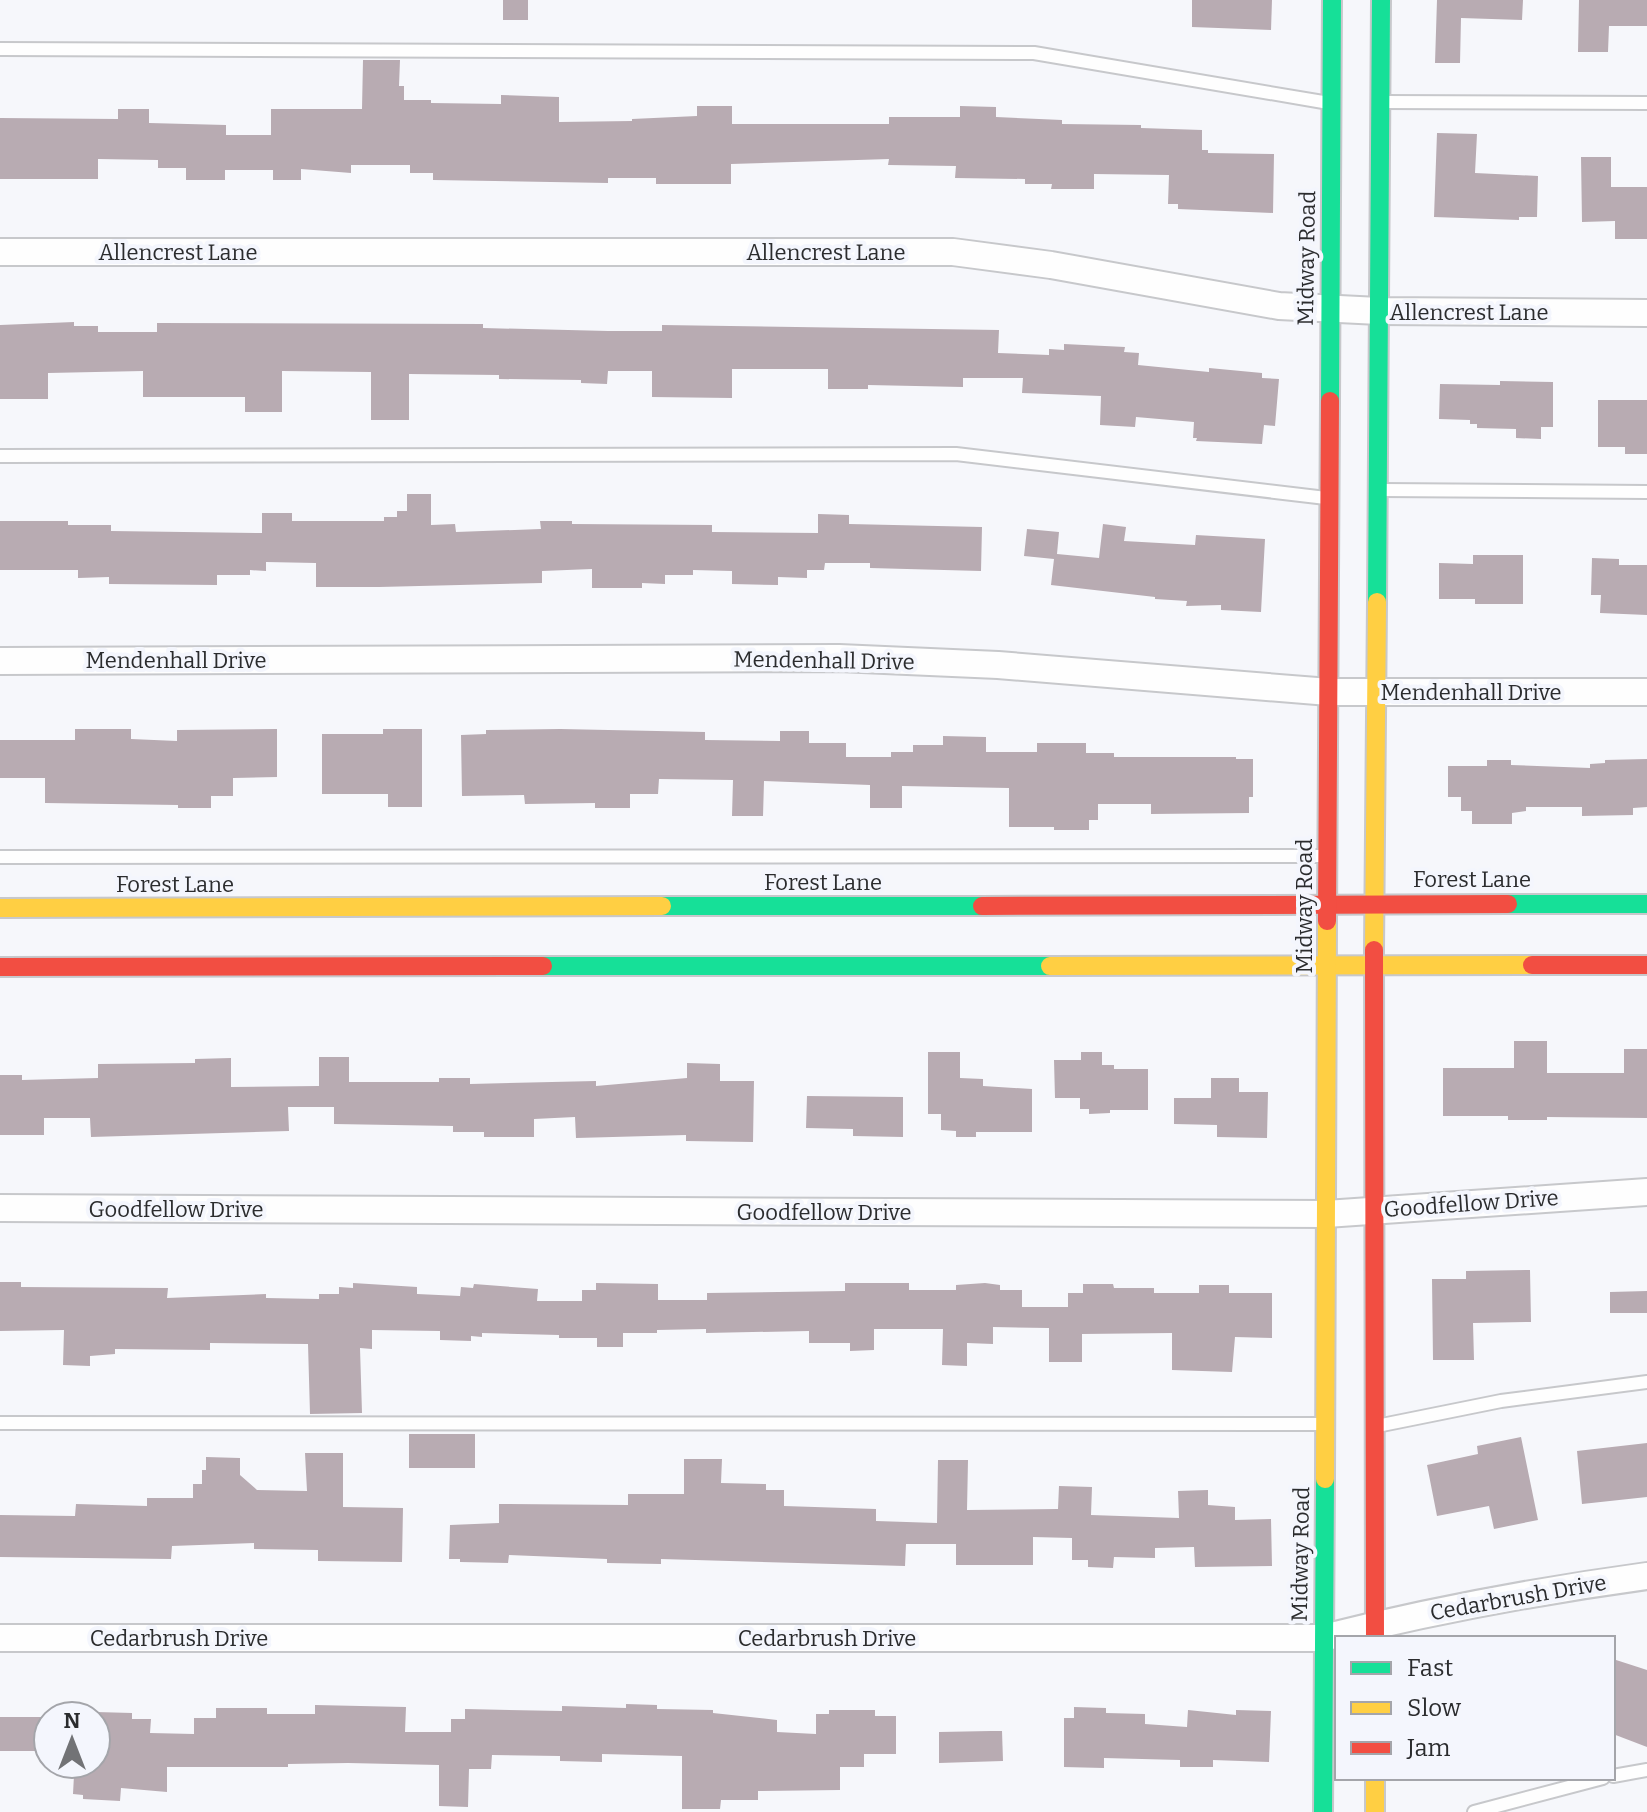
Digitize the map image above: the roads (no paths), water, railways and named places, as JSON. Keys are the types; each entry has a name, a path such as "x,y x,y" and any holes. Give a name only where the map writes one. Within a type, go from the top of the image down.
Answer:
{"main road":[{"name":"Midway Road","path":"1323,1812 1332,0"},
{"path":"1375,1632 1374,902 1381,0"},
{"name":"Forest Lane","path":"0,908 1328,905 1374,902 1647,904"},
{"path":"0,967 1647,965"},
{"path":"1375,1780 1375,1812"}],"street":[{"name":"Allencrest Lane","path":"0,252 953,252 1051,265 1279,306 1379,311 1647,313"},
{"name":"Mendenhall Drive","path":"0,661 839,658 998,665 1329,692 1647,692"},
{"name":"Goodfellow Drive","path":"0,1208 1326,1214 1647,1192"},
{"name":"Cedarbrush Drive","path":"1340,1636 1375,1632 1446,1608 1550,1589 1647,1576"},
{"name":"Cedarbrush Drive","path":"0,1638 1335,1637"}],"lane":[{"path":"0,49 1034,53 1332,103"},
{"path":"1380,102 1647,103"},
{"path":"0,456 956,454 1330,498"},
{"path":"1377,490 1647,492"},
{"path":"0,857 1328,856"},
{"path":"1374,1427 1501,1401 1647,1382"},
{"path":"0,1423 1325,1424"},
{"path":"1615,1776 1647,1770"},
{"path":"1474,1812 1595,1780"}]}
